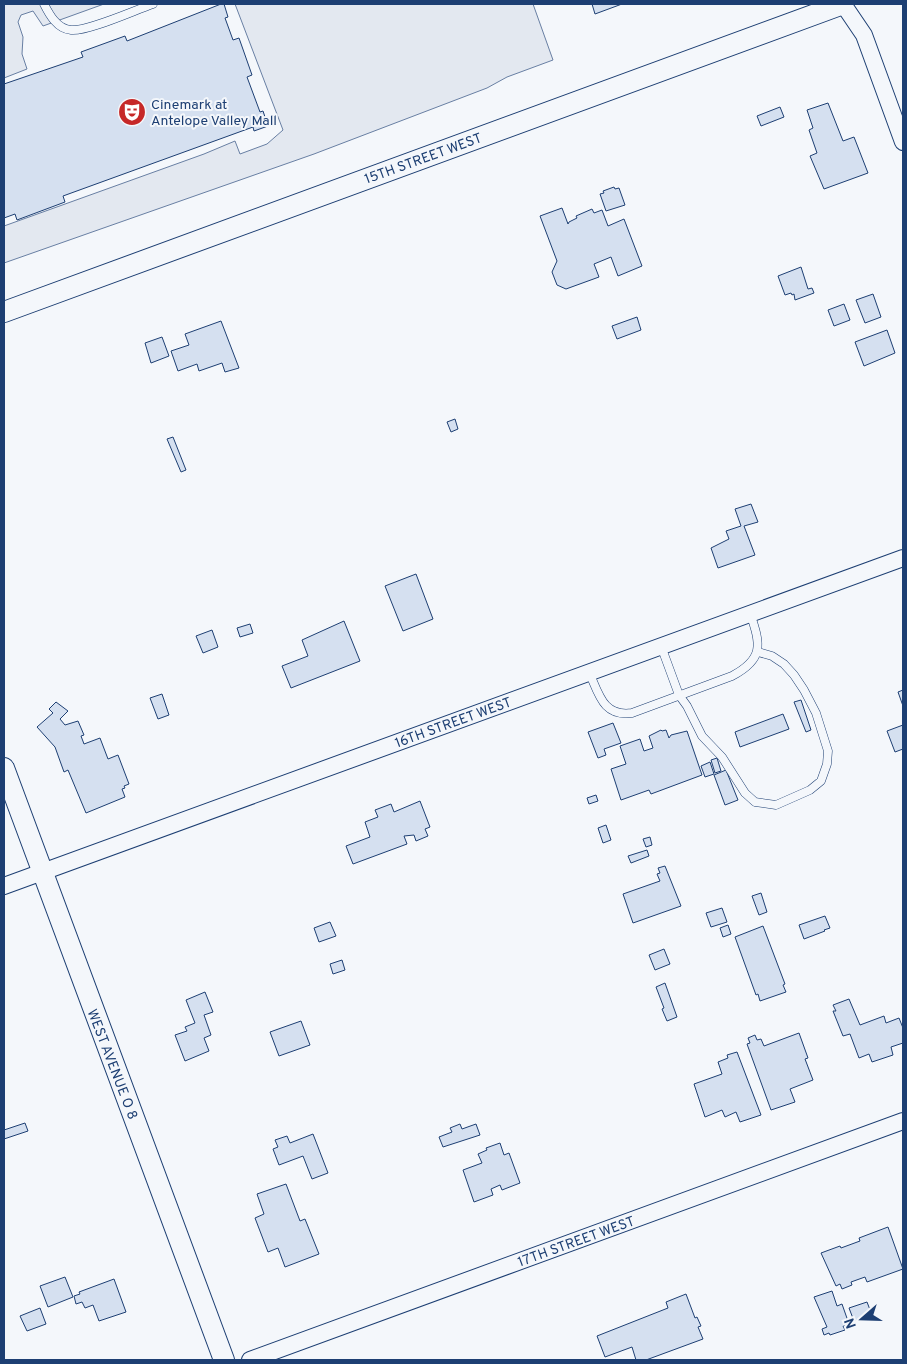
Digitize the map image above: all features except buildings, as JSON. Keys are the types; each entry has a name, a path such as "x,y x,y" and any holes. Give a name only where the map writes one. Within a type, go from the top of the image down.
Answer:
{"street":[{"path":"843,4 864,35 903,142"},
{"name":"15TH STREET WEST","path":"4,312 843,4"},
{"name":"16TH STREET WEST","path":"4,886 903,558"},
{"name":"WEST AVENUE O 8","path":"4,768 224,1360"},
{"name":"17TH STREET WEST","path":"250,1360 903,1121"}],"lane":[{"path":"44,4 50,16 63,28 71,30 88,27 153,4"},
{"path":"589,672 604,705 621,714 632,713 744,670 758,652 759,639 750,614"},
{"path":"661,646 679,695 687,706 702,736 722,756 746,793 755,802 776,804 810,790 821,781 827,764 828,751 816,713 804,690 784,664 772,656 758,652"}],"shaded area":[{"path":"4,4 104,4 43,26 33,11 21,15 18,22 23,37 22,54 27,69 4,78"},
{"path":"235,4 533,4 553,60 507,77 487,88 314,154 4,263 4,226 235,141 240,154 267,144 283,130"}],"place":[{"name":"Cinemark at Antelope Valley Mall","path":"132,112"}]}
